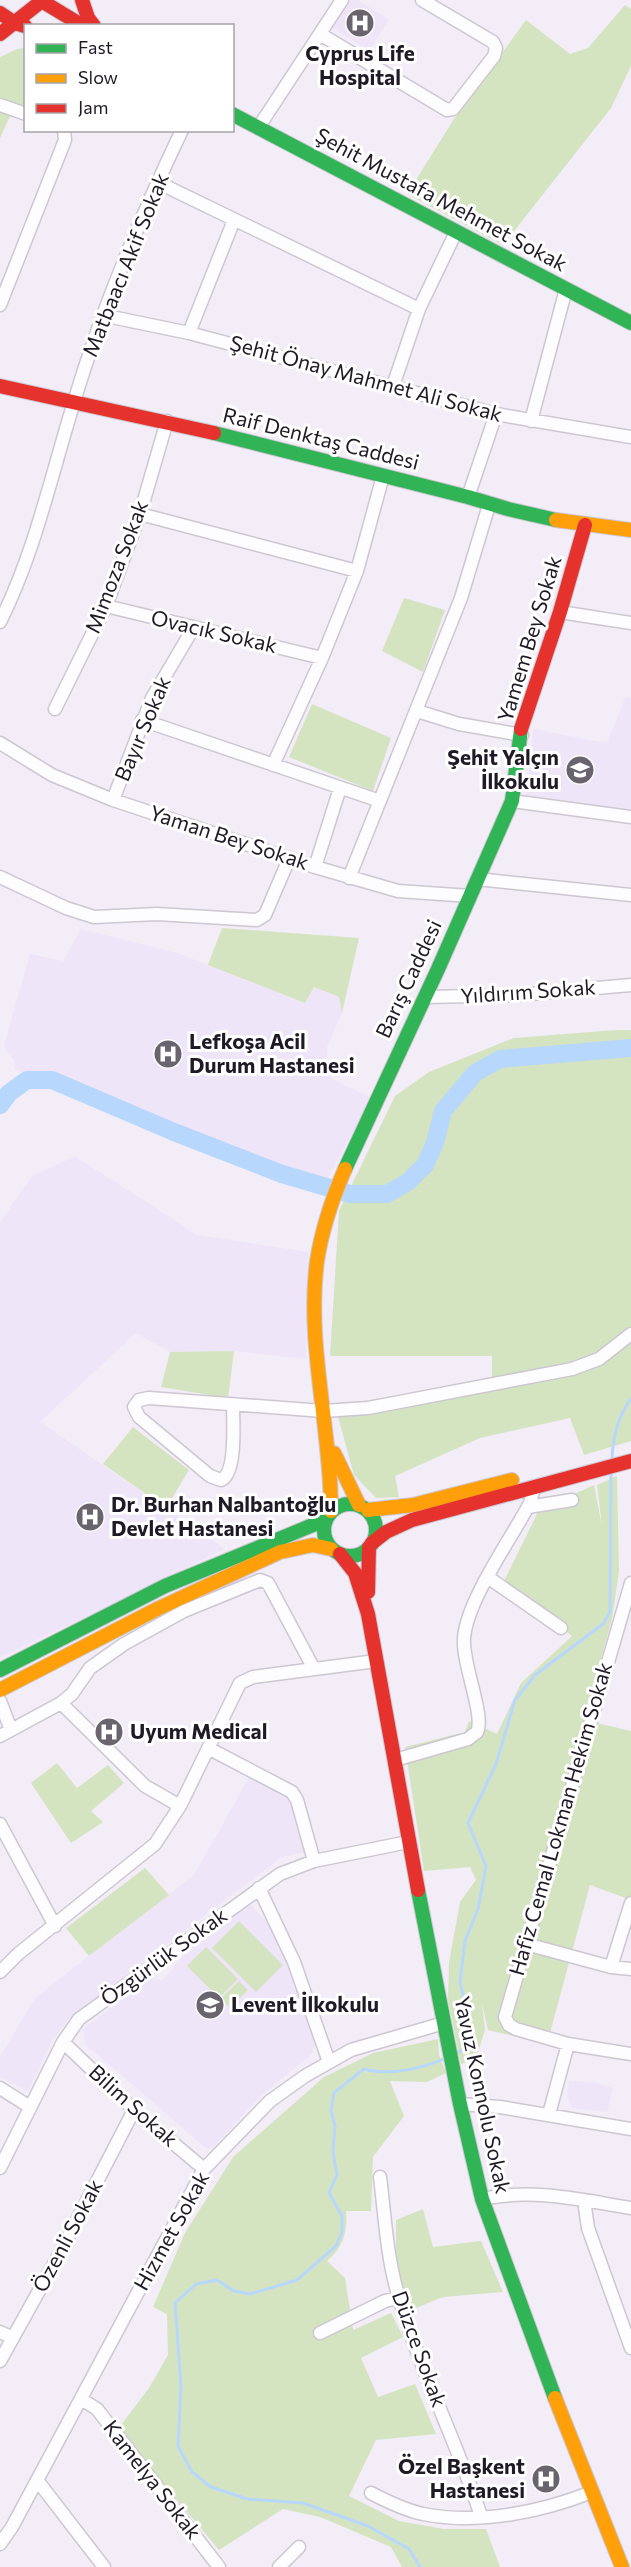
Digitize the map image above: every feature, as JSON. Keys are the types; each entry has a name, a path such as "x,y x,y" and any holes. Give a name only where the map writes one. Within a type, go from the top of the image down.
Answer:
{"main road":[{"path":"0,34 20,25 42,0 80,24"},
{"path":"82,0 92,24"},
{"path":"0,13 20,25"},
{"name":"Şehit Mustafa Mehmet Sokak","path":"234,115 631,323"},
{"name":"Raif Denktaş Caddesi","path":"0,386 167,422 468,497 489,505 585,525 631,530"},
{"name":"Yamem Bey Sokak","path":"512,801 522,723 560,612 585,525"},
{"name":"Barış Caddesi","path":"328,1438 316,1350 314,1302 317,1262 328,1209 342,1173 425,997 512,801"},
{"path":"328,1438 343,1475 376,1526 371,1545"},
{"path":"328,1438 332,1485 324,1535 336,1551"},
{"path":"0,1670 156,1590 328,1516 344,1504 364,1508 419,1503 628,1456"},
{"path":"0,1690 157,1609 280,1552 313,1545 356,1555 386,1532 412,1521 534,1488 591,1466"},
{"name":"Yavuz Konnolu Sokak","path":"368,1614 367,1569 371,1545"},
{"name":"Yavuz Konnolu Sokak","path":"336,1551 355,1573 368,1614 408,1842 448,2047 482,2199 544,2371 622,2567"}],"street":[{"path":"258,128 342,0"},
{"path":"320,34 447,110 453,109 460,103 494,56 496,48 493,42 422,0"},
{"path":"0,105 24,113"},
{"path":"0,305 3,287 65,140 65,132"},
{"name":"Matbaacı Akif Sokak","path":"0,622 3,607 30,553 74,401 102,315 157,182 181,132"},
{"path":"157,182 419,309"},
{"path":"189,333 234,220"},
{"path":"393,386 419,309 456,232"},
{"path":"531,421 566,290"},
{"name":"Şehit Önay Mahmet Ali Sokak","path":"102,315 189,333 496,414 631,437"},
{"path":"468,497 496,414"},
{"name":"Mimoza Sokak","path":"55,709 106,606 140,514 167,422"},
{"path":"273,765 322,658 357,571 383,476"},
{"path":"349,878 461,598 489,505"},
{"path":"140,514 357,571"},
{"name":"Ovacık Sokak","path":"106,606 322,658"},
{"path":"560,612 631,623"},
{"name":"Bayır Sokak","path":"113,800 152,698 194,627"},
{"path":"417,711 459,724 522,735"},
{"path":"142,720 380,801"},
{"name":"Yaman Bey Sokak","path":"0,743 52,775 113,800 289,859 398,891 470,896"},
{"path":"315,867 340,788"},
{"path":"512,801 631,817"},
{"path":"0,877 66,908 94,916 158,914 253,920 265,915 289,859"},
{"path":"477,879 631,895"},
{"name":"Yıldırım Sokak","path":"425,997 519,995 631,985"},
{"path":"233,1406 231,1468 221,1480 210,1476 139,1417 134,1409 136,1401 149,1398 323,1411 368,1408 572,1369 599,1359 631,1334"},
{"path":"395,1760 468,1739 477,1732 480,1721 465,1665 464,1639 471,1609 528,1507 534,1488"},
{"path":"528,1507 572,1500"},
{"path":"489,1578 561,1628"},
{"path":"0,1701 6,1733 61,1703 72,1694 90,1668 124,1644 184,1611 260,1580 268,1583 314,1669"},
{"name":"Hafiz Cemal Lokman Hekim Sokak","path":"568,2044 516,2029 506,2021 505,2012 631,1583"},
{"path":"0,1972 18,1953 148,1851 166,1830 180,1806 236,1689 243,1681 253,1677 376,1661"},
{"path":"61,1703 145,1786 180,1806"},
{"path":"208,1748 294,1794 314,1861"},
{"path":"0,1824 55,1926"},
{"name":"Özgürlük Sokak","path":"0,2168 63,2042 79,2019 284,1872 314,1861 408,1842"},
{"path":"259,1888 294,1962 329,2062"},
{"path":"611,1967 631,1903"},
{"path":"526,1944 611,1967 631,1969"},
{"name":"Hizmet Sokak","path":"0,2544 38,2480 204,2169 276,2096 329,2062 351,2050 444,2023"},
{"name":"Bilim Sokak","path":"63,2042 134,2110 204,2169"},
{"path":"549,2114 568,2044 631,2054"},
{"path":"0,2088 30,2107"},
{"path":"460,2104 549,2114 631,2129"},
{"name":"Özenli Sokak","path":"0,2361 60,2253 134,2110"},
{"name":"Düzce Sokak","path":"380,2177 393,2278 398,2298 416,2349 469,2479 481,2516"},
{"path":"482,2199 500,2195 535,2194 631,2208"},
{"path":"584,2200 588,2228 626,2319 631,2348"},
{"path":"320,2333 385,2301 398,2298"},
{"path":"0,2332 13,2338"},
{"name":"Kamelya Sokak","path":"81,2399 97,2409 219,2567"},
{"path":"38,2480 104,2567"},
{"path":"371,2493 423,2514 481,2516 542,2508 592,2492"},
{"path":"279,2567 299,2547"}],"shaded area":[{"name":"Cyprus Life Hospital","path":"349,0 358,0 389,20 369,51 332,27"},
{"name":"Şehit Yalçın İlkokulu","path":"626,696 631,698 631,811 527,797 533,729 607,743"},
{"name":"Lefkoşa Acil Durum Hastanesi","path":"81,929 177,953 305,1003 314,987 339,997 342,1013 327,1047 327,1064 332,1079 371,1098 324,1186 14,1069 15,1061 4,1046 30,954 63,961"},
{"path":"75,1156 197,1235 309,1252 306,1359 234,1351 170,1352 136,1333 40,1422 225,1549 0,1658 0,1222 31,1177"},
{"path":"250,1776 294,1799 306,1852 282,1857 69,2019 52,2041 28,2091 0,2077 0,2057 35,1998 194,1875"},
{"name":"Levent İlkokulu","path":"249,1903 271,1927 287,1953 316,2037 312,2054 262,2095 213,2147 207,2149 85,2044 83,2029 152,1977 162,1981 186,1952"},
{"path":"569,2081 593,2082 613,2088 607,2112 573,2108 567,2097"}],"green space":[{"path":"625,5 631,9 631,66 611,108 503,245 407,194 454,119 526,20 570,54 588,48"},
{"path":"24,48 24,105 15,105 0,138 0,57"},
{"path":"404,598 445,610 423,672 382,651"},
{"path":"312,704 391,738 373,791 289,757"},
{"path":"222,928 359,938 342,1013 339,997 314,987 305,1003 208,965"},
{"path":"631,1030 631,1441 584,1455 570,1418 480,1438 395,1476 399,1497 376,1498 354,1475 335,1406 492,1379 492,1356 330,1356 339,1211 395,1096 429,1072 514,1038"},
{"path":"234,1351 228,1398 161,1387 170,1352"},
{"path":"133,1427 189,1470 166,1508 103,1464"},
{"path":"617,1476 619,1571 612,1619 584,1720 631,1731 631,1900 590,1885 547,2044 488,2030 482,2004 485,2030 476,2059 461,2064 448,1999 449,1963 460,1902 476,1880 470,1867 424,1871 405,1747 465,1732 469,1721 497,1734 521,1683 572,1636 503,1583 539,1510 594,1485 602,1526 597,1485"},
{"path":"57,1763 77,1788 108,1765 124,1783 91,1811 103,1822 71,1843 31,1783"},
{"path":"145,1868 169,1895 89,1956 66,1928"},
{"path":"239,1921 283,1965 256,1992 212,1948"},
{"path":"206,1947 238,1979 219,1998 187,1966"},
{"path":"239,1981 248,1990 230,2008 221,1998"},
{"path":"438,2039 439,2055 446,2073 427,2082 390,2081 404,2116 373,2157 371,2211 346,2211 346,2225 341,2245 327,2261 345,2278 353,2330 391,2313 403,2337 361,2358 378,2397 415,2384 436,2434 376,2440 349,2496 399,2521 444,2529 486,2529 500,2567 402,2567 391,2547 320,2517 283,2509 219,2550 118,2429 149,2388 168,2355 167,2314 153,2307 185,2233 233,2157 324,2077 373,2053"},
{"path":"423,2209 433,2247 481,2241 503,2292 443,2297 406,2312 396,2263 396,2220"}],"waterway":[{"path":"0,1105 9,1093 27,1080 52,1080 174,1132 282,1174 350,1194 387,1194 408,1182 425,1165 435,1143 443,1111 475,1073 500,1059 631,1048"},
{"path":"612,1458 617,1427 631,1399"},
{"path":"457,2053 475,2043 460,1982 465,1941 478,1909 486,1866 468,1823 496,1764 515,1700 535,1675 603,1624 610,1612 611,1474"},
{"path":"420,2567 409,2549 368,2526 303,2503 247,2499 211,2487 192,2472 178,2446 181,2386 175,2303 196,2284 217,2280 234,2291 250,2294 297,2280 336,2246 342,2232 342,2216 329,2193 337,2175 333,2152 335,2126 331,2111 334,2093 364,2069 384,2072 405,2070 446,2058"}],"traffic: fast":[{"path":"234,115 631,323"},
{"path":"214,433 556,520"},
{"path":"345,1169 438,969 512,801 521,729"},
{"path":"345,1504 355,1504 369,1511 376,1530 369,1549 355,1556 345,1556 335,1552 328,1545 324,1535 324,1525 328,1515 335,1508 345,1504"},
{"path":"0,1670 165,1586 325,1520"},
{"path":"418,1890 460,2104 482,2199 555,2398"}],"traffic: slow":[{"path":"556,520 631,530"},
{"path":"331,1511 317,1355 314,1292 322,1237 345,1169"},
{"path":"334,1453 359,1505"},
{"path":"368,1510 413,1505 512,1480"},
{"path":"0,1690 157,1609 280,1552 313,1545 331,1549"},
{"path":"555,2398 622,2567"}],"traffic: jam":[{"path":"40,0 80,24"},
{"path":"0,34 43,0"},
{"path":"82,0 92,24"},
{"path":"0,13 15,23 24,26"},
{"path":"0,386 214,433"},
{"path":"521,729 560,612 585,525"},
{"path":"372,1543 386,1532 412,1520 631,1461"},
{"path":"368,1592 369,1547"},
{"path":"340,1554 355,1573 368,1614 418,1890"}],"place":[{"name":"Cyprus Life Hospital","path":"360,23"},
{"name":"Şehit Yalçın İlkokulu","path":"580,770"},
{"name":"Lefkoşa Acil Durum Hastanesi","path":"168,1054"},
{"name":"Dr. Burhan Nalbantoğlu Devlet Hastanesi","path":"90,1517"},
{"name":"Uyum Medical","path":"109,1732"},
{"name":"Levent İlkokulu","path":"210,2005"},
{"name":"Özel Başkent Hastanesi","path":"546,2479"}]}
